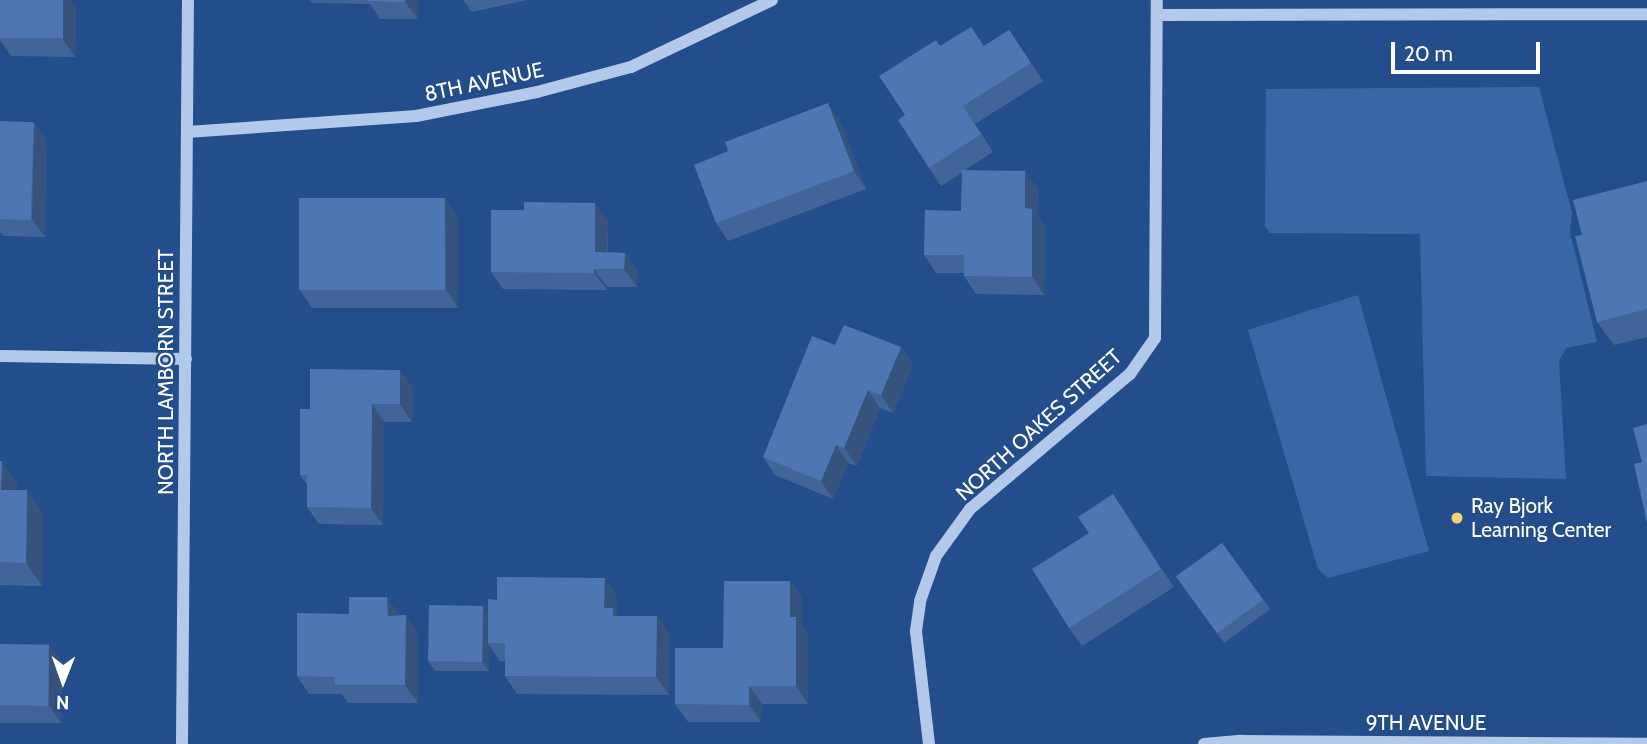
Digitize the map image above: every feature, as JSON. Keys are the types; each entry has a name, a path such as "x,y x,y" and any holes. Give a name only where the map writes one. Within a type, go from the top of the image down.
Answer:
{"street":[{"name":"NORTH LAMBORN STREET","path":"183,744 188,0"},
{"name":"8TH AVENUE","path":"187,132 416,116 537,92 631,67 772,0"},
{"name":"NORTH OAKES STREET","path":"929,744 916,631 920,601 936,556 970,509 1130,374 1155,338 1157,0"},
{"path":"1157,15 1647,15"},
{"path":"0,356 186,359"},
{"name":"9TH AVENUE","path":"1204,744 1647,744"}],"shaded area":[{"path":"1539,87 1572,213 1570,232 1597,342 1566,348 1559,361 1566,479 1426,476 1420,234 1270,233 1265,226 1266,89"},
{"path":"1358,295 1429,551 1328,578 1318,569 1248,330"}],"building":[{"path":"0,0 63,0 63,38 0,38"},
{"path":"405,0 405,2 368,1"},
{"path":"971,27 984,46 1009,30 1031,63 963,106 981,134 929,168 898,120 905,115 879,76 936,40 940,46"},
{"path":"828,103 854,171 716,223 694,165 728,151 725,142"},
{"path":"0,121 34,122 31,220 0,219"},
{"path":"962,170 1025,171 1025,208 1032,209 1032,277 964,276 964,255 924,255 925,210 961,211"},
{"path":"1647,181 1647,309 1597,322 1575,236 1582,235 1573,200"},
{"path":"299,198 445,198 445,290 299,290"},
{"path":"524,202 595,203 595,252 625,253 624,269 594,269 594,273 491,272 491,210 524,210"},
{"path":"844,325 901,347 881,395 868,390 844,448 836,445 821,481 763,457 812,336 835,345"},
{"path":"310,369 400,370 400,404 372,404 371,508 307,507 307,475 300,475 300,409 310,409"},
{"path":"1647,424 1647,523 1634,464 1642,462 1633,428"},
{"path":"0,461 1,490 27,490 26,563 0,562"},
{"path":"1113,494 1161,569 1069,628 1032,569 1089,533 1078,517"},
{"path":"1222,543 1263,600 1217,633 1176,577"},
{"path":"497,577 605,578 604,608 613,608 613,616 657,616 656,677 505,676 505,643 488,643 488,599 497,600"},
{"path":"724,581 790,581 790,617 796,617 796,686 749,686 749,705 675,704 675,648 723,648"},
{"path":"349,597 387,597 388,616 406,615 405,685 335,685 335,677 297,676 297,613 349,614"},
{"path":"429,605 483,606 482,662 428,661"},
{"path":"0,644 49,645 48,706 0,705"}],"place":[{"name":"Ray Bjork Learning Center","path":"1457,518"}]}
